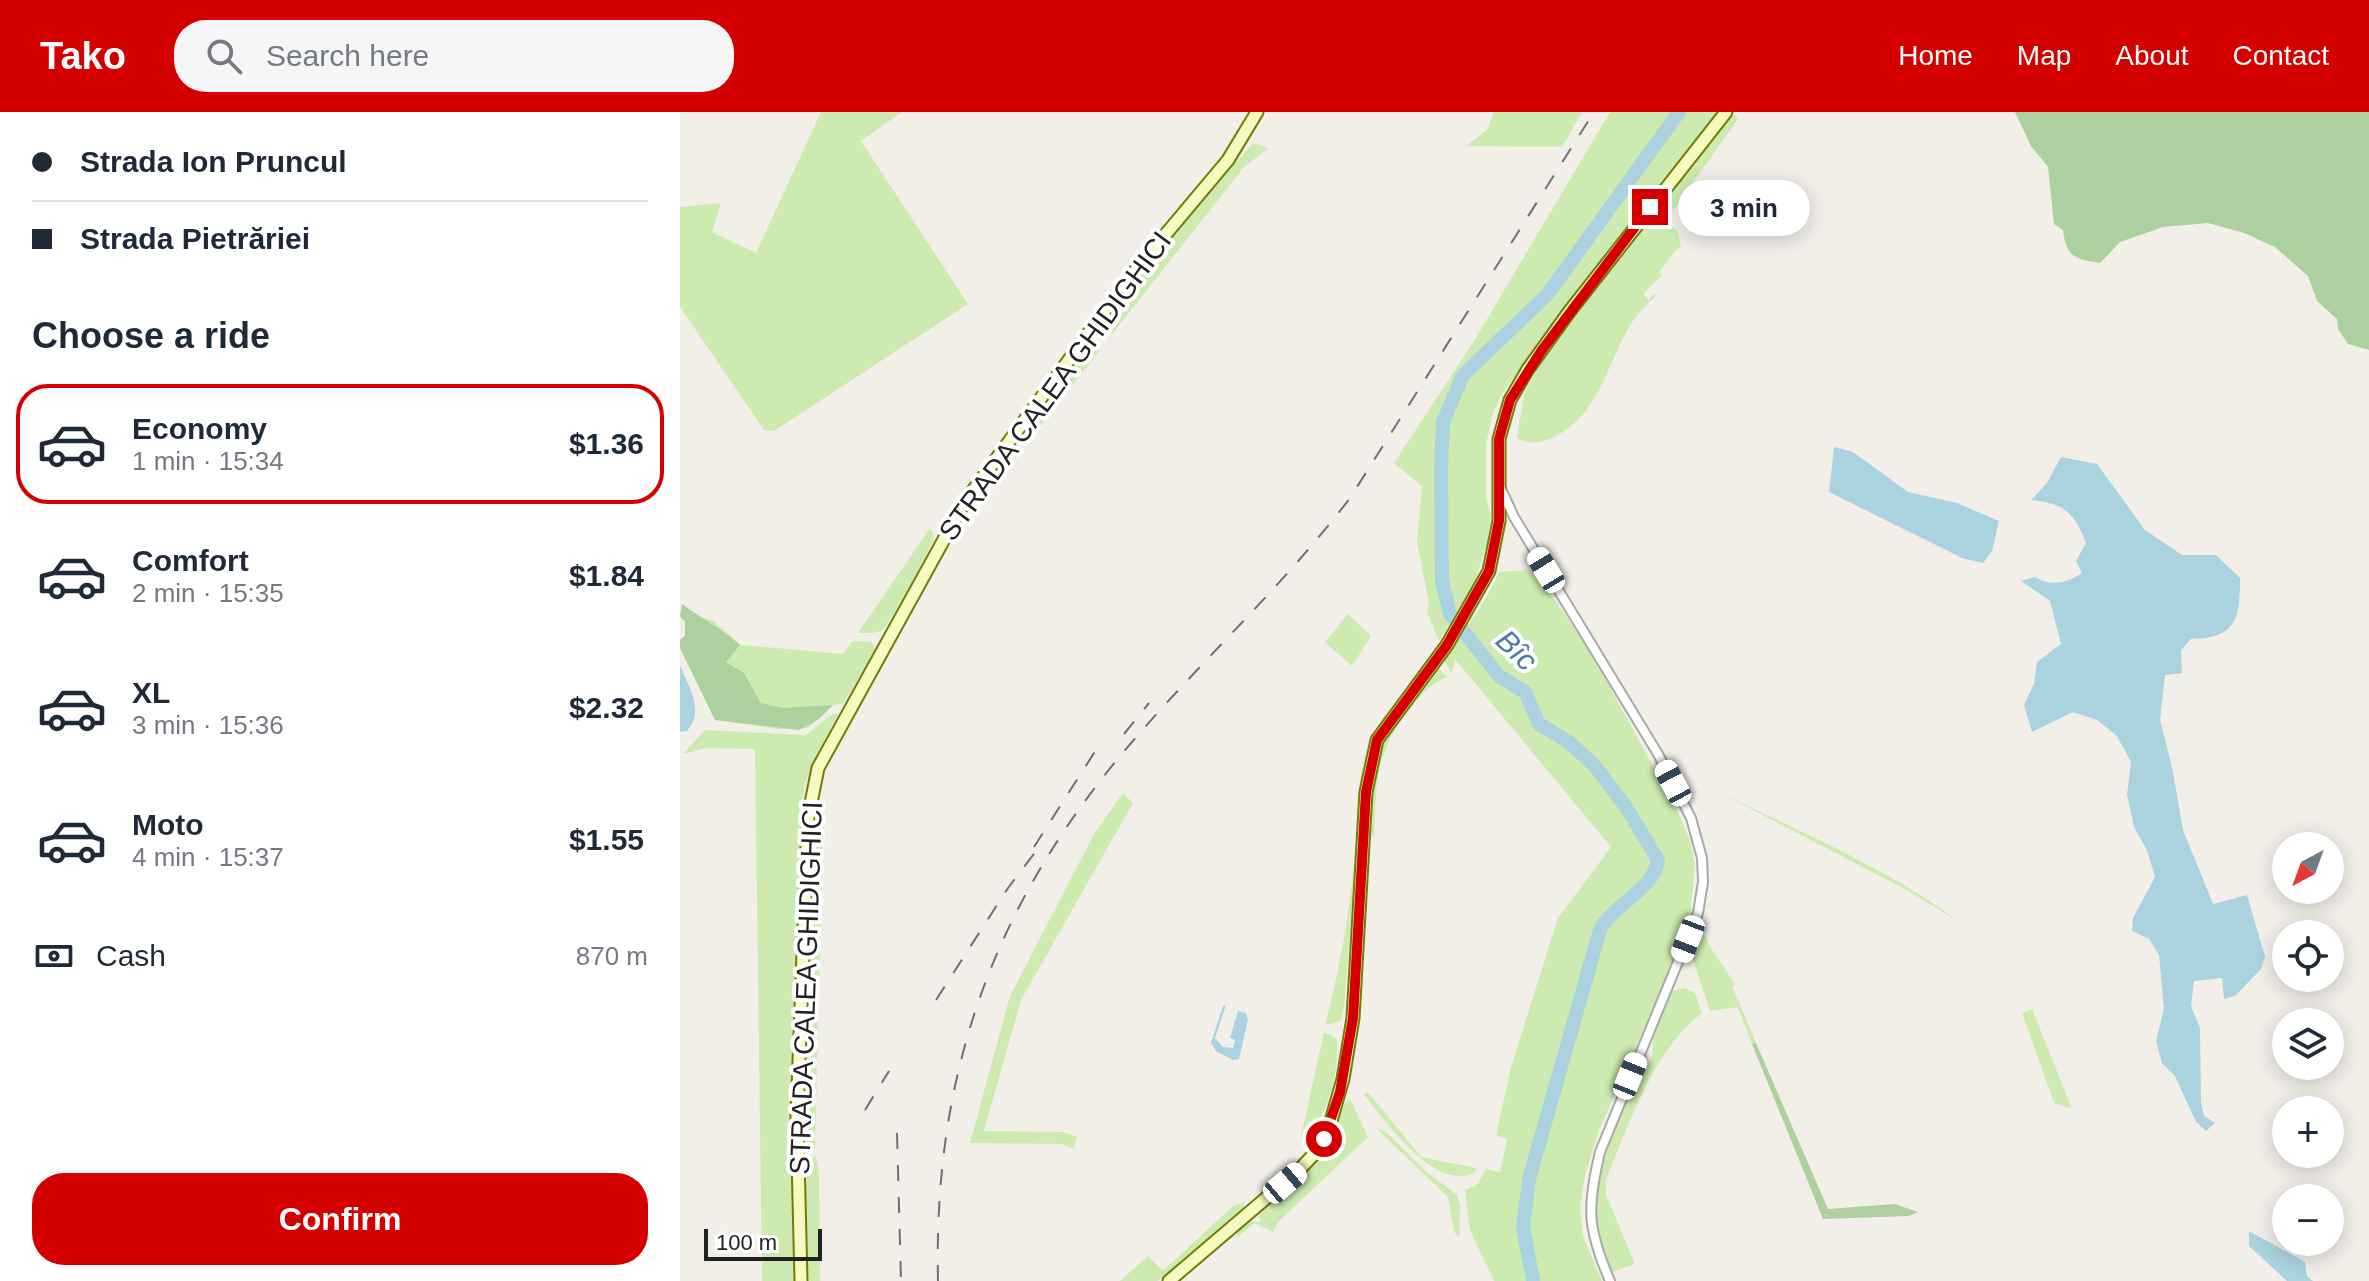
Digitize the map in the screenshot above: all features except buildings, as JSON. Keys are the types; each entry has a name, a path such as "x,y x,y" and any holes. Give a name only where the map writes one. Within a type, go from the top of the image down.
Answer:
{"street":[{"name":"STRADA CALEA GHIDIGHICI","path":"801,1281 797,1116 808,818 818,768 964,503 1129,278 1228,160 1257,112"},
{"path":"1169,1281 1299,1170 1317,1151 1329,1128 1343,1079 1353,1018 1366,792 1372,757 1387,724 1447,645 1470,610 1489,571 1499,521 1501,422 1528,369 1726,112"},
{"path":"1499,485 1514,517 1658,754 1691,818 1702,858 1703,882 1698,913 1600,1152 1593,1182 1589,1215 1600,1258 1610,1281"}],"green space":[{"path":"821,112 902,112 861,141 968,304 774,431 764,430 680,307 680,207 721,203 712,232 756,253"},
{"path":"1494,112 1582,112 1562,147 1466,146 1487,130"},
{"path":"1610,112 1718,112 1559,315 1502,394 1492,416 1486,445 1486,497 1491,517 1487,542 1475,582 1439,641 1427,612 1429,603 1417,542 1422,486 1394,463 1474,341"},
{"path":"2015,112 2369,112 2369,350 2348,344 2338,329 2337,319 2317,301 2308,276 2275,247 2244,233 2208,223 2163,227 2120,242 2100,263 2073,255 2063,230 2054,224 2048,167 2031,146"},
{"path":"1735,115 1738,119 1666,221 1678,232 1681,248 1659,272 1662,275 1643,294 1648,300 1654,294 1656,296 1631,324 1588,408 1563,432 1546,440 1531,443 1517,438 1524,394 1540,364 1590,294 1730,116"},
{"path":"1253,143 1269,148 1244,167 1113,333 1100,330 1173,232"},
{"path":"1088,345 1100,350 1040,426 1040,408"},
{"path":"930,528 933,540 887,625 877,632 858,633"},
{"path":"1529,570 1555,600 1589,649 1677,810 1690,840 1695,865 1690,916 1677,954 1598,1133 1585,1176 1580,1209 1583,1236 1602,1281 1494,1281 1470,1230 1465,1190 1477,1185 1486,1169 1500,1172 1507,1140 1496,1135 1511,1067 1558,918 1611,847 1455,659 1452,673 1443,660 1481,606 1499,572"},
{"path":"682,604 698,616 713,621 741,645 843,654 853,641 871,642 876,649 843,704 833,705 808,728 778,729 715,720 680,648 680,640 685,636 685,622 680,616"},
{"path":"682,604 740,645 726,662 744,673 761,703 782,708 833,705 819,719 799,730 715,720 680,648 680,640 685,636 685,622 680,616"},
{"path":"1348,614 1371,636 1352,666 1325,642"},
{"path":"1437,666 1447,677 1429,688 1415,702 1396,729 1382,758 1374,838 1370,829 1373,823 1369,795 1378,751 1392,725"},
{"path":"1392,706 1371,742 1363,768 1344,1006 1341,1021 1325,1025 1349,904 1360,781 1364,762 1370,743"},
{"path":"834,713 838,715 810,769 801,805 793,1088 795,1281 762,1281 755,749 707,748 683,754 705,730 806,735"},
{"path":"1711,788 1871,866 1958,921 1905,889"},
{"path":"1123,793 1133,803 1021,1000 984,1131 1063,1132 1077,1137 1073,1149 1062,1144 970,1143 1010,996 1094,834"},
{"path":"817,816 823,826 815,1149 806,1148 803,1143"},
{"path":"1701,927 1735,984 1732,986 1756,1043 1752,1044 1738,1007 1710,1011 1692,957"},
{"path":"1685,988 1695,993 1702,1013 1684,1029 1656,1068 1606,1179 1606,1195 1635,1264 1612,1272 1592,1223 1599,1172 1630,1090 1652,1057 1653,1037 1672,991"},
{"path":"2032,1009 2071,1106 2069,1108 2054,1103 2022,1013"},
{"path":"1324,1032 1337,1039 1336,1066 1327,1104 1308,1138 1301,1136"},
{"path":"1756,1043 1828,1209 1895,1204 1918,1212 1909,1216 1823,1219 1752,1044"},
{"path":"1368,1092 1421,1157 1476,1168 1475,1172 1460,1176 1444,1173 1428,1164 1398,1136 1385,1121 1364,1095"},
{"path":"1350,1099 1368,1137 1278,1222 1273,1232 1254,1223 1237,1238 1237,1232 1248,1221 1261,1222 1258,1216 1265,1208 1323,1155 1343,1105"},
{"path":"1376,1128 1386,1132 1423,1169 1457,1195 1460,1207 1459,1237 1454,1232 1448,1197"},
{"path":"816,1155 820,1281 806,1281 805,1163"},
{"path":"1244,1202 1244,1209 1158,1281 1120,1281 1148,1256 1163,1271 1233,1206"}],"water":[{"path":"1834,447 1853,452 1908,492 1957,503 1999,521 1992,551 1983,563 1962,558 1829,492"},
{"path":"2061,457 2097,464 2145,530 2182,555 2216,555 2240,578 2239,605 2233,624 2218,635 2191,639 2181,650 2182,673 2165,675 2160,720 2183,830 2213,904 2247,895 2265,957 2261,969 2235,996 2224,999 2222,978 2194,981 2191,1006 2200,1028 2201,1102 2204,1116 2215,1123 2206,1131 2196,1122 2175,1076 2162,1063 2156,1041 2164,1009 2159,955 2149,939 2132,931 2133,918 2155,877 2147,850 2134,827 2127,795 2131,762 2117,736 2097,720 2073,712 2032,732 2024,705 2034,684 2037,662 2061,644 2050,601 2021,581 2035,577 2047,582 2059,582 2082,573 2076,561 2086,543 2077,524 2060,507 2031,500 2047,483"},
{"path":"680,665 691,691 695,715 687,731 680,732"},
{"path":"1226,1005 1215,1038 1223,1047 1233,1048 1235,1040 1230,1038 1238,1011 1246,1013 1248,1020 1239,1059 1233,1060 1216,1051 1211,1043 1223,1006"},
{"path":"2249,1231 2272,1244 2272,1256 2294,1256 2305,1262 2307,1276 2313,1281 2287,1281 2249,1246"}],"waterway":[{"name":"Bîc","path":"1533,1281 1523,1227 1529,1179 1600,930 1606,920 1650,879 1658,860 1626,807 1595,766 1569,742 1539,724 1525,692 1499,676 1450,614 1442,580 1443,422 1463,375 1547,295 1679,112"}],"railway":[{"path":"938,1281 939,1204 947,1131 961,1060 982,992 1009,927 1043,864 1084,802 1132,742 1271,592 1350,498 1594,112"},
{"path":"1124,734 1149,703"},
{"path":"1034,847 1103,739"},
{"path":"936,1000 1008,888 1043,842"},
{"path":"865,1110 889,1071"},
{"path":"897,1133 901,1281"}],"route":[{"path":"1324,1139 1340,1092 1353,1018 1366,792 1377,740 1447,645 1470,610 1489,571 1499,521 1501,422 1510,400 1569,312 1650,207"}]}
